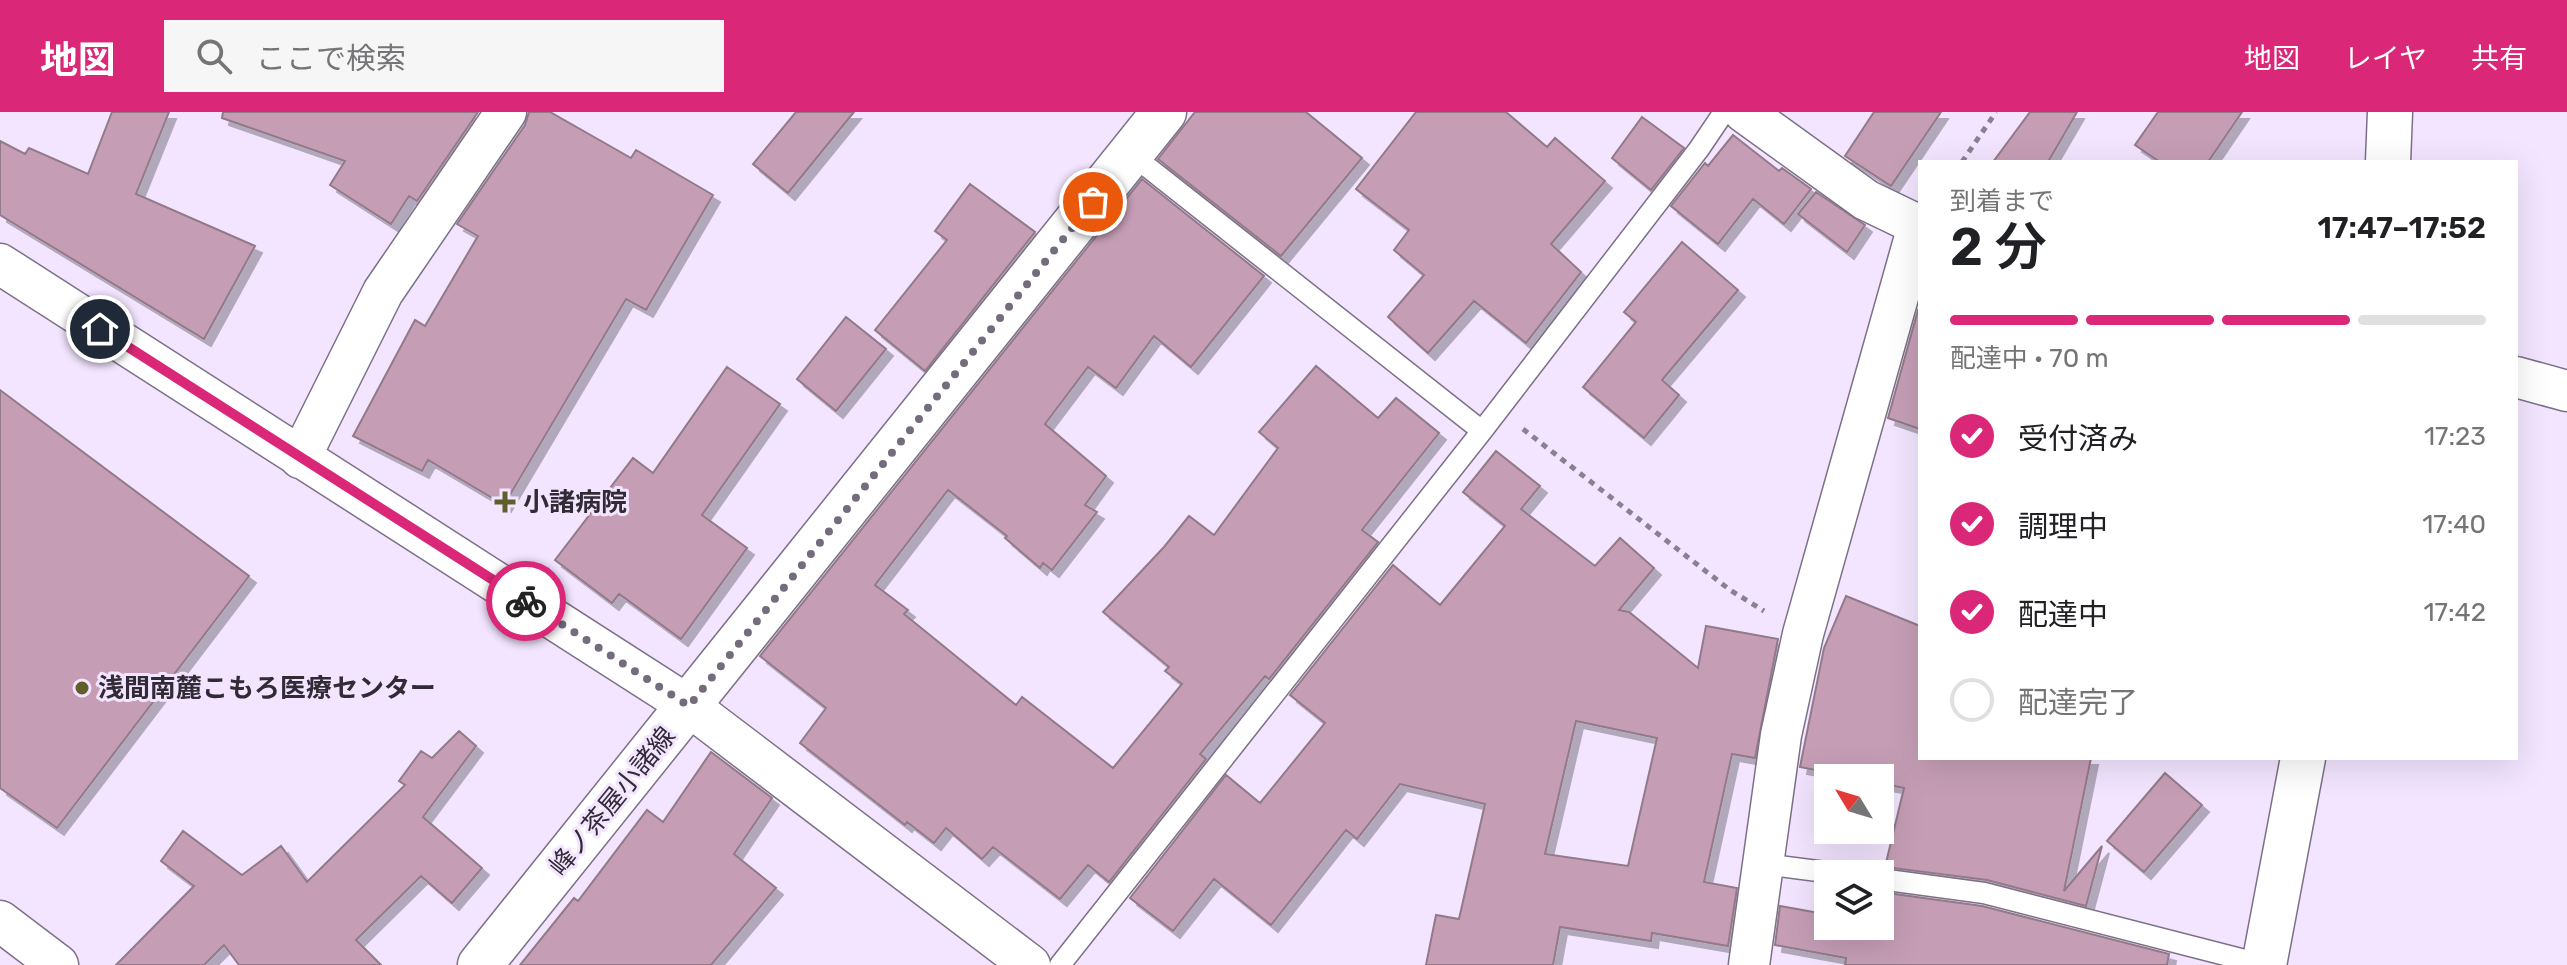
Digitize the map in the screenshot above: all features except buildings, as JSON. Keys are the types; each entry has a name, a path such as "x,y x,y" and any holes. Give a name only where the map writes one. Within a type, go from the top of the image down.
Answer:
{"main road":[{"name":"峰ノ茶屋小諸線","path":"480,965 1164,112"},
{"path":"2388,160 2390,112"},
{"path":"2264,965 2303,760"}],"street":[{"path":"300,458 383,292 506,112"},
{"path":"1744,112 1866,200 1918,226"},
{"path":"1749,965 1781,735 1803,634 1918,230"},
{"path":"0,264 689,706 1030,965"},
{"path":"2518,378 2567,391"},
{"path":"0,921 58,965"}],"lane":[{"path":"1060,965 1482,431 1699,149 1724,112"},
{"path":"1131,154 1482,431"},
{"path":"1763,864 1814,871"},
{"path":"1894,881 1984,893 2264,965"}],"path":[{"path":"1963,160 1996,112"},
{"path":"1498,410 1730,590 1803,634"}],"way so far":[{"path":"526,601 689,706 1093,202"}],"place":[{"name":"小諸病院","path":"505,502"},
{"name":"浅間南麓こもろ医療センター","path":"82,688"}],"route":[{"path":"100,329 526,601"}]}
